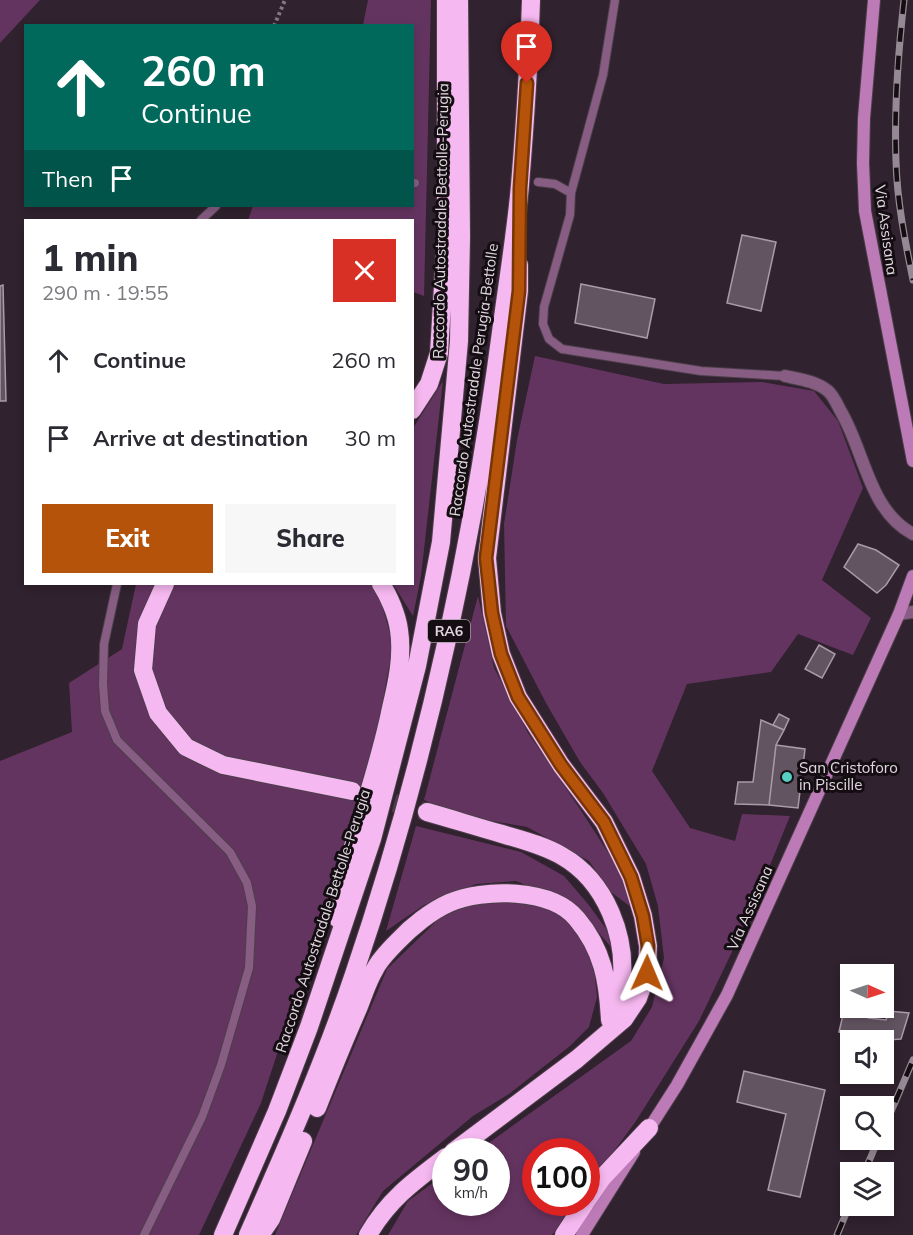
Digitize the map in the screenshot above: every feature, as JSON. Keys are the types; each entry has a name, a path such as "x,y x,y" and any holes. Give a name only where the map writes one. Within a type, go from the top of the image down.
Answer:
{"highway":[{"path":"414,407 429,384 439,353 446,236 446,0"},
{"name":"Raccordo Autostradale Bettolle-Perugia","path":"223,1235 277,1111 329,970 375,828 417,666 441,543 459,341 462,237 459,0"},
{"name":"Raccordo Autostradale Perugia-Bettolle","path":"248,1235 297,1126 354,975 393,855 438,684 466,553 488,428 520,188 531,0"},
{"path":"472,1138 577,1059 624,1019 638,998 647,973 648,946 643,916 631,877 604,822 561,765 518,697 501,654 492,613 486,558 519,291 520,188"},
{"path":"165,585 147,624 143,670 158,713 186,747 223,765 352,791"},
{"path":"329,970 343,882 386,733 399,672 399,630 382,585"},
{"path":"427,812 538,845 564,857 583,873 603,896 616,927 622,957 621,988 610,1020 596,1042"},
{"path":"260,1235 271,1219 375,968 399,940 448,904 477,894 515,894 540,897 557,903 576,916 591,938 601,960 608,985 610,1020"},
{"path":"600,1181 650,1128"},
{"path":"368,1235 402,1190 432,1168"},
{"path":"564,1235 577,1216"}],"main road":[{"name":"Via Assisana","path":"874,0 862,163 865,211 913,461"},
{"name":"Via Assisana","path":"582,1235 677,1084 727,995 913,576"}],"street":[{"path":"785,376 810,381 829,392 849,424 881,506 899,527 913,534"},
{"path":"898,614 913,612"}],"lane":[{"path":"615,0 603,75 571,193 567,226 544,307 543,324 549,339 562,350 701,371 785,376"},
{"path":"538,182 555,184 571,193"},
{"path":"202,219 215,207"},
{"path":"117,585 104,644 103,684 105,711 117,740 231,852 247,883 252,906 249,968 221,1065 202,1117 144,1235"}],"path":[{"path":"275,24 285,0"}],"shaded area":[{"path":"0,0 40,0 0,43"},
{"path":"368,0 431,0 424,296 414,292 414,219 248,219 253,207 414,207 414,24 363,24"},
{"path":"535,356 664,384 762,382 814,391 838,421 863,488 822,580 871,618 853,655 798,634 771,672 687,684 652,771 690,828 735,841 742,814 790,816 751,912 699,1021 636,1121 600,1170 600,1138 522,1138 522,1216 566,1216 552,1235 388,1235 408,1201 432,1183 432,1216 510,1216 510,1138 496,1138 631,1041 652,1007 664,958 658,906 646,864 603,793 580,762 506,626 504,524 517,440"},
{"path":"443,381 421,576 413,616 394,585 414,585 414,426"},
{"path":"136,585 372,585 378,591 393,644 378,728 343,853 261,1103 199,1235 0,1235 0,761 72,732 69,683 122,649"},
{"path":"478,596 494,668 528,733 625,879 632,908 611,892 589,861 527,827 462,816 424,800"},
{"path":"416,826 521,852 564,876 610,934 611,947 586,918 548,894 516,881 476,884 424,905 386,931"},
{"path":"496,899 540,903 574,926 593,957 597,997 589,1027 570,1046 509,1094 473,1116 447,1138 432,1138 432,1150 383,1191 356,1235 275,1235 387,969 448,910"}],"building":[{"path":"742,235 776,242 761,311 727,303"},
{"path":"581,284 655,299 647,338 575,323"},
{"path":"3,285 6,401 0,401 0,286"},
{"path":"858,544 876,550 899,565 886,585 877,593 844,567"},
{"path":"819,645 835,654 822,678 805,669"},
{"path":"779,714 789,719 784,730 773,725"},
{"path":"761,720 784,730 776,745 769,805 735,804 738,782 753,782"},
{"name":"San Cristoforo in Piscille","path":"776,745 805,749 798,808 769,805"},
{"path":"894,1012 909,1013 901,1039 894,1040 894,1030 840,1030 839,1032 842,1018 886,1020 894,1018"},
{"path":"744,1071 825,1090 800,1197 768,1190 786,1114 737,1102"}],"tunnel":[{"path":"368,796 427,812"}],"railway":[{"path":"904,0 897,80 896,161 904,236 913,280"},
{"path":"894,1105 913,1060"},
{"path":"869,1162 874,1150"},
{"path":"837,1235 845,1216"}],"place":[{"name":"San Cristoforo in Piscille","path":"787,777"}],"route":[{"path":"527,83 520,188 519,291 486,558 492,613 501,654 518,697 561,765 604,822 631,877 643,916 648,946 647,973"}]}
